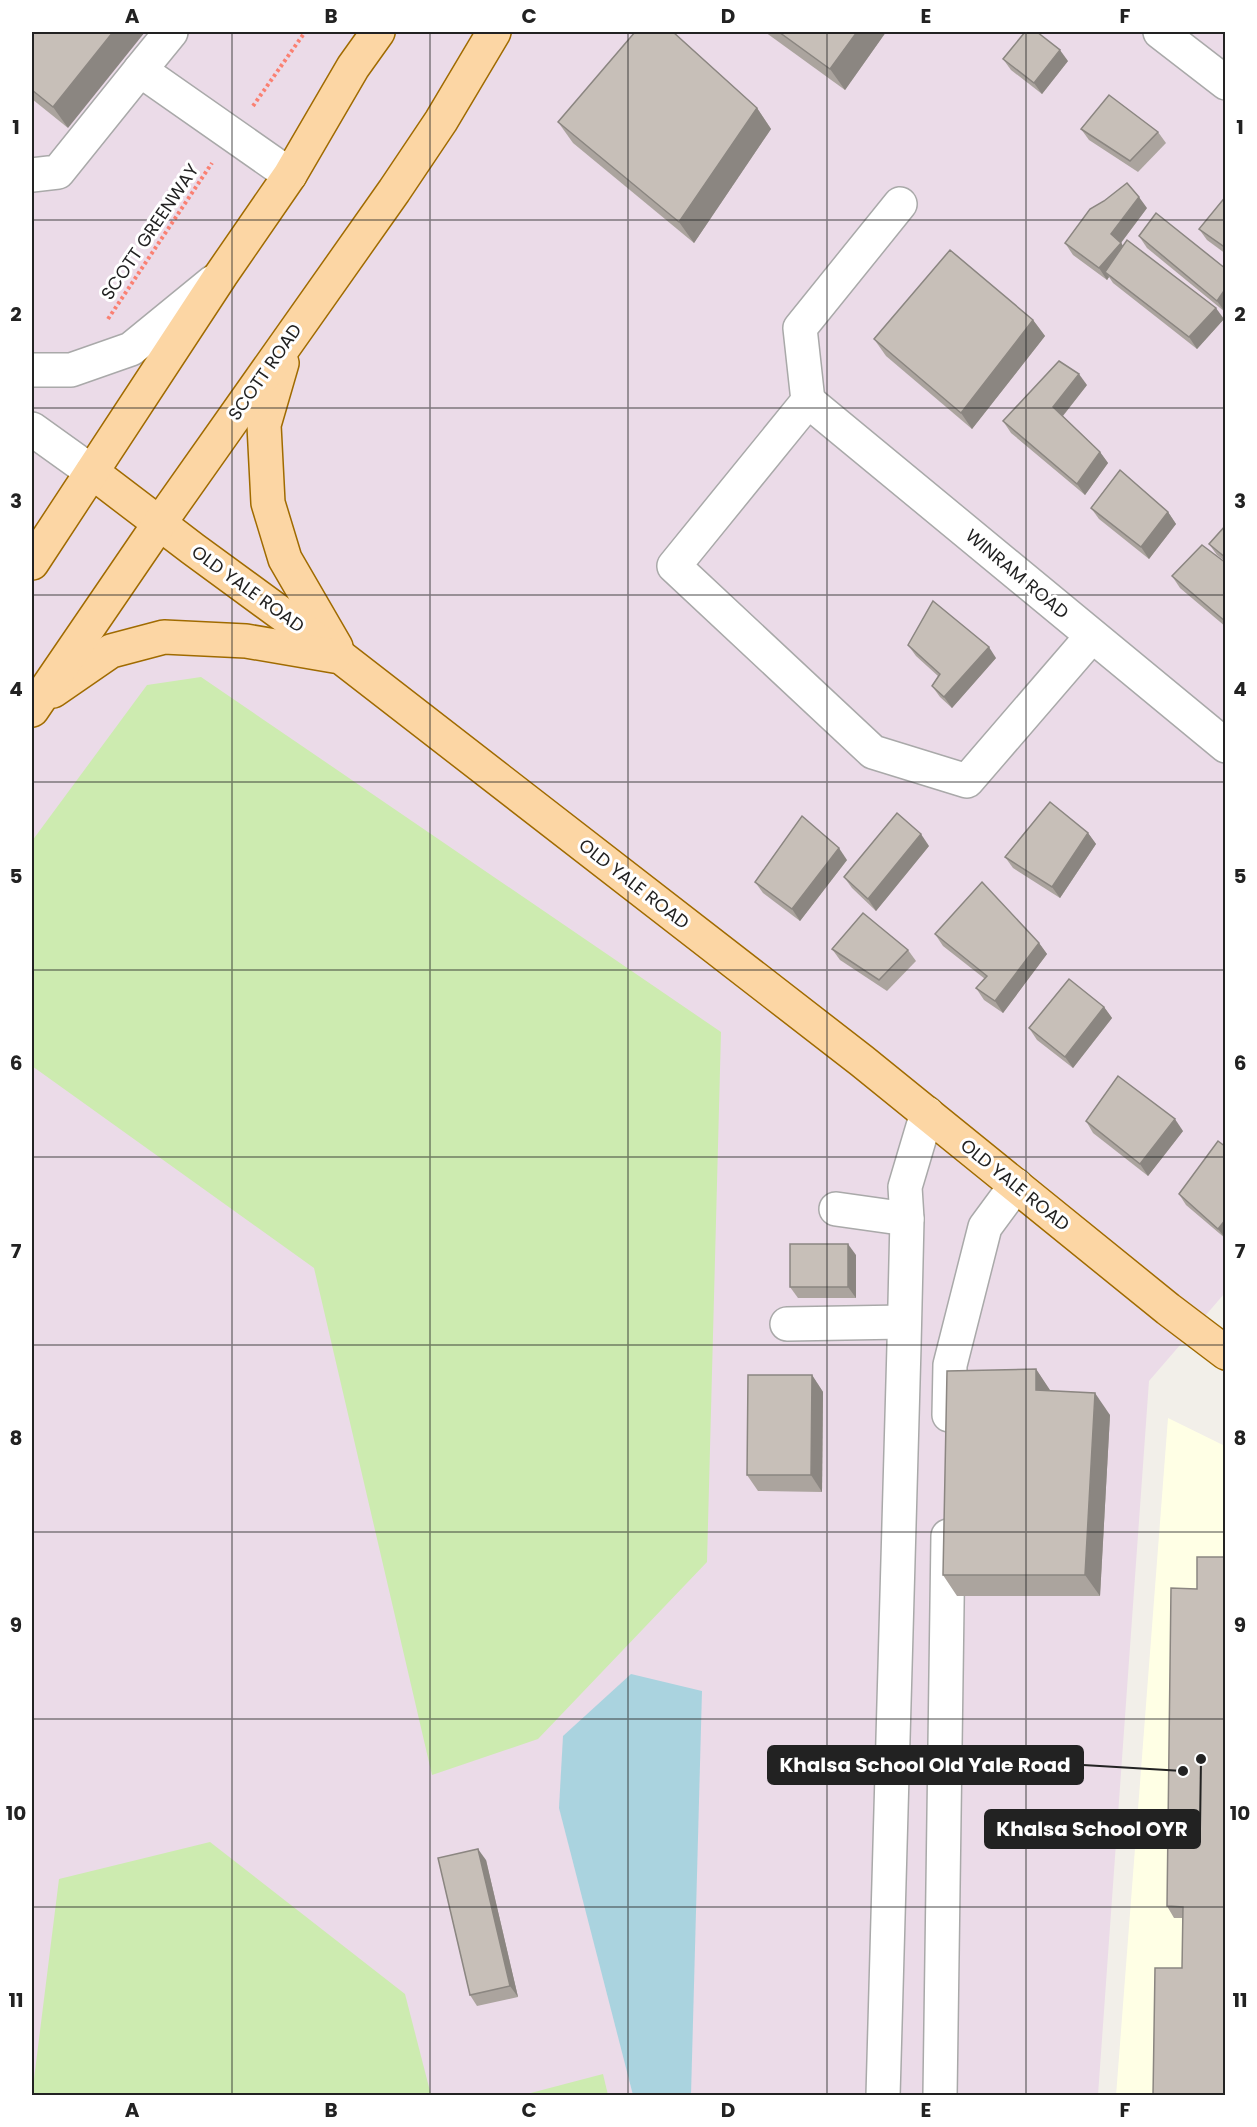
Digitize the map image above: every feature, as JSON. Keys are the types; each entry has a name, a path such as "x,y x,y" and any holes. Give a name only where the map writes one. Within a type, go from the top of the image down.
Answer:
{"main road":[{"path":"32,563 221,275 290,175 353,67 378,32"},
{"name":"SCOTT ROAD","path":"34,706 441,121 494,32"},
{"path":"289,338 264,425 268,503 285,559 342,658"},
{"name":"OLD YALE ROAD","path":"92,472 342,658 853,1053 1226,1353"},
{"path":"34,706 111,651 164,637 246,641 342,658"}],"street":[{"path":"32,176 58,172 171,32"},
{"path":"1160,32 1226,83"},
{"path":"140,70 290,175"},
{"path":"900,204 800,328 808,401 674,566 873,752 968,781 1092,636"},
{"path":"32,370 71,370 131,349 221,275"},
{"name":"WINRAM ROAD","path":"808,401 1226,746"},
{"name":"OLD YALE ROAD","path":"32,429 92,472"},
{"path":"883,2096 907,1219 905,1187 927,1113"},
{"path":"949,1449 950,1365 976,1261 985,1227 1016,1185"},
{"path":"836,1209 907,1219"},
{"path":"788,1324 904,1322"},
{"path":"940,2096 948,1509"}],"path":[{"path":"254,105 305,32"},
{"name":"SCOTT GREENWAY","path":"109,317 213,162"}],"shaded area":[{"path":"32,32 1225,32 1225,1295 1149,1381 1098,2095 32,2096"},
{"path":"1168,1418 1225,1446 1225,2095 1116,2096"}],"green space":[{"path":"201,677 721,1032 707,1562 538,1739 432,1775 314,1268 32,1066 32,841 147,685"},
{"path":"210,1842 405,1994 431,2095 32,2095 59,1879"},
{"path":"603,2074 608,2095 523,2095"}],"water":[{"path":"631,1674 702,1691 691,2095 633,2095 559,1808 563,1736"}],"building":[{"path":"32,32 113,32 53,107 32,90"},
{"path":"635,32 673,32 757,108 679,222 558,122"},
{"path":"779,32 857,32 830,69"},
{"path":"1025,32 1037,32 1060,50 1034,83 1003,59"},
{"path":"1109,95 1158,132 1130,161 1081,129"},
{"path":"1127,183 1139,197 1111,234 1121,243 1099,268 1065,243 1090,209"},
{"path":"1226,196 1226,248 1199,229"},
{"path":"1156,213 1226,269 1226,288 1217,301 1139,236"},
{"path":"1127,240 1216,308 1189,337 1105,272"},
{"path":"950,250 1033,320 961,413 874,339"},
{"path":"1059,361 1079,374 1053,407 1100,452 1077,484 1003,421"},
{"path":"1120,470 1168,512 1141,547 1091,508"},
{"path":"1226,525 1226,558 1209,544"},
{"path":"1202,545 1226,563 1226,622 1172,576"},
{"path":"933,601 989,647 944,697 932,686 940,674 908,645"},
{"path":"1050,802 1088,833 1052,887 1005,857"},
{"path":"897,813 921,834 868,899 844,877"},
{"path":"802,816 839,848 792,909 755,882"},
{"path":"982,882 1039,943 995,1001 976,988 987,976 935,934"},
{"path":"863,913 908,950 879,980 832,949"},
{"path":"1069,979 1104,1007 1065,1057 1029,1028"},
{"path":"1118,1076 1175,1119 1140,1164 1086,1121"},
{"path":"1218,1141 1226,1147 1226,1219 1218,1229 1179,1194"},
{"path":"790,1244 848,1244 848,1287 790,1287"},
{"path":"1036,1369 1036,1390 1095,1393 1085,1575 943,1575 947,1371"},
{"path":"748,1375 812,1375 811,1475 747,1475"},
{"path":"1197,1557 1226,1557 1226,2096 1153,2096 1155,1968 1182,1968 1183,1907 1167,1906 1171,1588 1197,1589"},
{"path":"478,1849 510,1986 470,1995 438,1858"}],"place":[{"name":"Khalsa School OYR","path":"1201,1759"},
{"name":"Khalsa School Old Yale Road","path":"1183,1771"}]}
